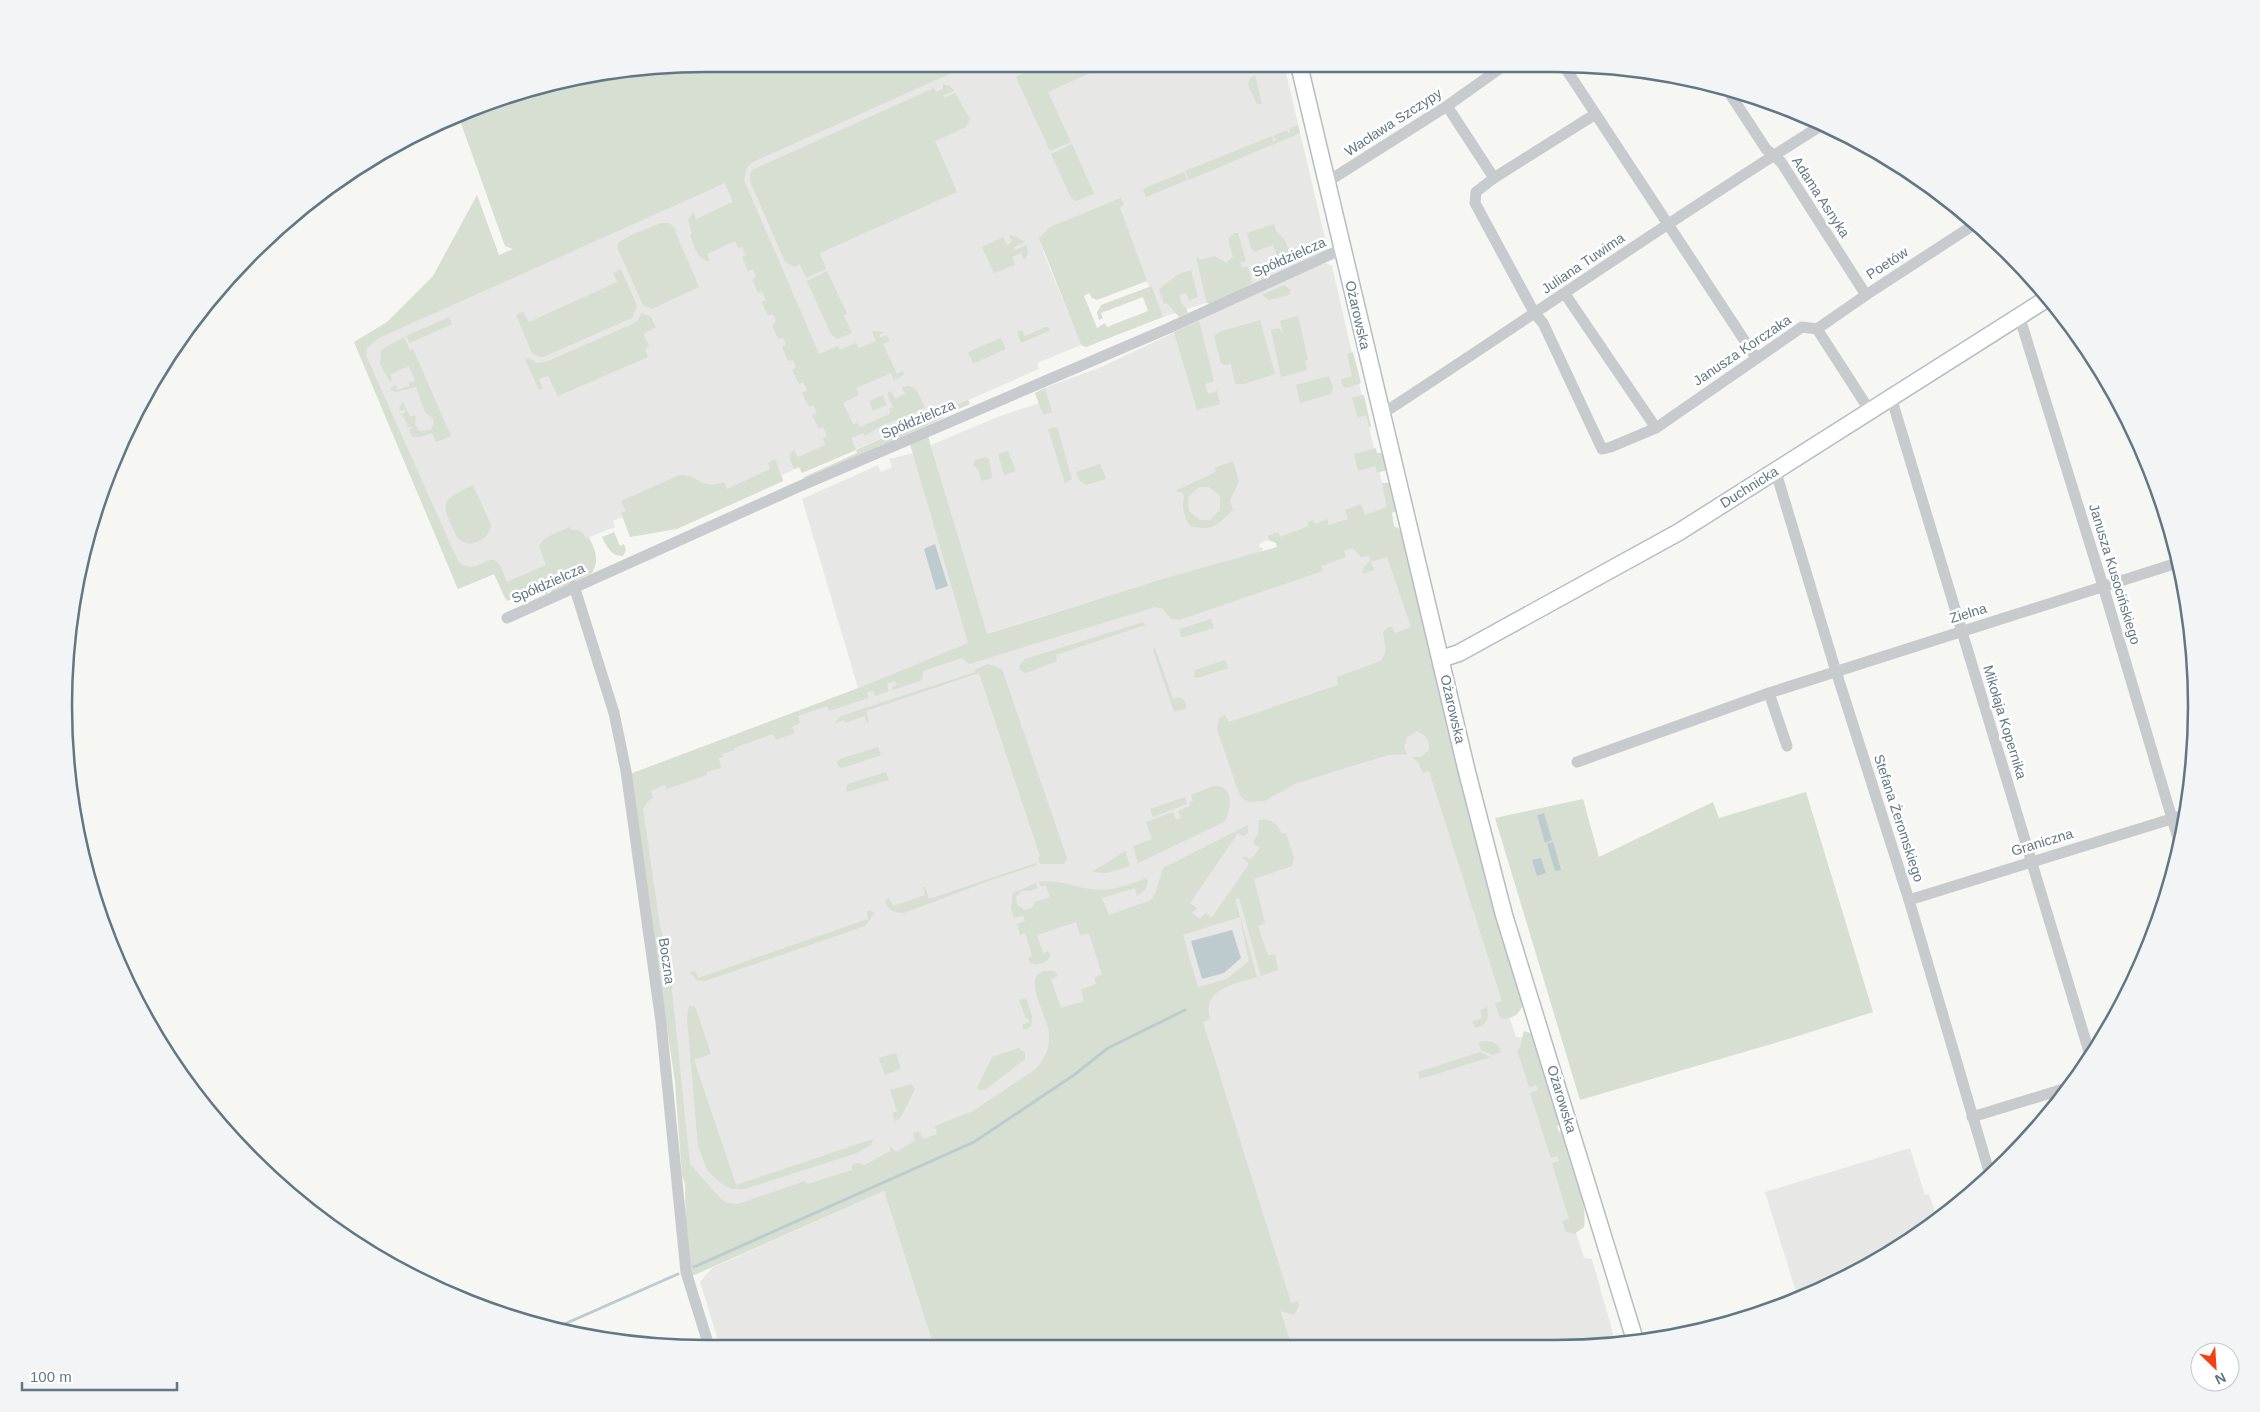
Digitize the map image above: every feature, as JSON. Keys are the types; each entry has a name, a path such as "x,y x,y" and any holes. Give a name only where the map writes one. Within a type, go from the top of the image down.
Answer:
{"main road":[{"name":"Ożarowska","path":"1301,73 1504,915 1633,1334"},
{"name":"Duchnicka","path":"1441,659 1459,653 1645,552 2042,302"}],"street":[{"name":"Wacława Szczypy","path":"1327,182 1447,106 1493,73"},
{"path":"1569,73 1594,115 1756,358"},
{"name":"Adama Asnyka","path":"1733,98 1766,149 1781,162 1866,295"},
{"path":"1447,106 1494,178"},
{"path":"1535,314 1475,203 1476,192 1480,187 1594,115"},
{"name":"Juliana Tuwima","path":"1382,414 1565,294 1666,224 1815,129"},
{"name":"Poetów","path":"1818,329 1866,295 1969,228"},
{"name":"Spółdzielcza","path":"507,618 574,586 798,487 1169,328 1342,249"},
{"path":"1565,294 1656,428"},
{"name":"Janusza Korczaka","path":"1535,314 1544,323 1602,449 1656,428 1802,326 1818,329"},
{"name":"Janusza Kusocińskiego","path":"2018,317 2025,334 2103,586 2175,829"},
{"path":"1818,329 1870,411"},
{"name":"Mikołaja Kopernika","path":"1891,397 2088,1047"},
{"name":"Stefana Żeromskiego","path":"1774,472 1778,479 1909,900 1988,1167"},
{"name":"Zielna","path":"1577,762 1769,693 2171,565"},
{"name":"Boczna","path":"574,586 614,713 626,771 661,1022 686,1272 707,1340"},
{"path":"1769,693 1787,746"},
{"name":"Graniczna","path":"1909,900 2177,817"},
{"path":"1972,1118 2058,1091"}],"shaded area":[{"path":"934,73 1286,73 1328,251 1218,299 1160,318 1120,207 1043,251 1081,345 1037,363 1039,369 802,473 799,467 782,475 783,481 728,506 726,503 622,515 623,517 613,521 615,527 582,540 549,582 505,599 494,574 458,589 354,342 597,233 733,166"},
{"path":"952,73 753,162 747,167 744,180 819,354 838,346 840,350 856,343 859,348 876,341 872,331 884,332 879,335 880,338 886,335 890,341 883,344 897,374 903,371 904,375 894,380 891,373 856,388 859,395 843,403 853,424 857,423 860,427 890,414 889,409 893,407 887,394 891,391 895,399 905,394 902,387 909,386 916,389 925,408 883,425 865,436 863,433 851,438 856,450 802,473 799,467 794,469 790,454 794,450 798,457 825,445 823,438 827,436 823,427 819,429 812,415 817,413 813,405 809,407 802,393 807,390 803,382 799,384 792,370 796,368 793,360 788,361 782,347 786,345 783,337 778,339 772,325 776,322 773,314 768,316 762,302 766,300 762,292 758,293 752,279 756,277 753,269 748,271 742,257 746,255 742,247 738,248 735,241 707,254 710,261 699,255 690,235 692,233 688,220 693,212 696,219 733,202 725,183 379,338 367,348 366,355 458,561 471,567 494,560 501,567 507,582 546,565 539,546 549,536 570,527 571,530 580,531 586,538 589,537 596,559 592,573 552,592 547,583 544,584 548,594 532,590 507,601 494,574 458,589 354,342 387,322 433,276 477,195 499,255 513,249 505,246 461,122 502,106 582,85 623,78 665,74"},
{"path":"1024,73 1090,73 1048,92 1071,142 1050,151 1016,77"},
{"path":"1255,75 1262,104 1257,104 1248,85 1250,78"},
{"path":"943,84 950,86 954,91 943,95 944,98 955,93 970,119 966,127 935,141 957,192 820,253 826,269 806,278 800,264 794,267 785,262 750,181 752,170 934,88 936,92 943,89"},
{"path":"1298,125 1300,133 1189,180 1185,171 1272,136 1273,141 1276,140 1273,136 1287,130 1290,133 1289,129"},
{"path":"1072,144 1094,194 1076,201 1071,198 1051,154"},
{"path":"1184,172 1187,180 1146,197 1143,189"},
{"path":"1121,198 1124,205 1120,207 1147,281 1097,300 1092,298 1089,293 1084,296 1097,328 1105,323 1107,327 1148,311 1143,297 1101,313 1103,318 1099,320 1097,313 1101,305 1149,287 1152,287 1163,317 1086,347 1081,345 1039,238 1050,227"},
{"path":"661,223 669,223 677,230 675,231 699,287 652,309 643,305 618,249 618,243 629,236"},
{"path":"1274,224 1276,231 1285,240 1289,251 1287,254 1278,258 1273,245 1254,252 1247,233"},
{"path":"1234,233 1238,233 1246,261 1240,263 1242,268 1248,266 1252,283 1240,291 1209,304 1206,301 1196,256 1200,260 1215,256 1226,263 1233,257 1228,239"},
{"path":"1009,235 1025,242 1014,247 1015,250 1027,245 1028,254 1024,260 1021,253 1012,257 1015,265 994,273 982,247 1003,237 1007,245 1012,242"},
{"path":"1323,262 1332,266 1389,513 1278,547 1276,543 1269,540 1260,543 1259,547 1263,548 1262,552 1165,578 986,634 931,445 1000,416 1039,403 1035,393 1099,368"},
{"path":"621,269 637,306 632,318 543,357 532,353 516,315 523,312 529,322 617,282 613,273"},
{"path":"1191,270 1198,297 1189,300 1186,293 1179,295 1188,313 1179,317 1167,303 1164,304 1159,289 1179,274"},
{"path":"827,271 847,314 844,316 852,333 837,339 831,334 807,281"},
{"path":"1284,285 1291,290 1289,295 1269,300 1262,295"},
{"path":"642,313 651,317 656,327 643,334 649,346 645,349 648,357 558,396 548,376 539,379 543,389 539,390 525,359 529,358 536,363 546,362 632,324 637,321"},
{"path":"1298,316 1308,360 1305,361 1307,370 1281,377 1271,330 1278,328 1283,332 1280,321"},
{"path":"449,317 452,324 410,343 406,336"},
{"path":"1260,320 1275,374 1244,384 1235,384 1231,364 1224,365 1221,363 1214,336 1219,332"},
{"path":"1199,321 1214,381 1205,384 1208,394 1217,391 1220,404 1197,410 1174,332"},
{"path":"1045,327 1050,328 1049,331 1021,343 1017,332 1022,330 1025,336"},
{"path":"404,337 410,350 413,349 451,436 436,442 432,433 413,437 409,430 412,428 411,426 408,427 402,414 406,412 405,409 400,411 399,408 403,402 410,417 416,415 415,425 419,431 431,430 434,423 433,418 425,412 416,387 395,392 390,389 395,385 398,390 409,386 409,383 415,380 409,366 390,374 392,380 390,382 380,364 381,350"},
{"path":"1001,338 1006,349 973,364 968,352"},
{"path":"1353,352 1361,383 1346,388 1342,385 1341,379 1352,377 1347,354"},
{"path":"1329,376 1333,387 1331,394 1300,403 1296,385"},
{"path":"1045,388 1052,412 1043,415 1035,393"},
{"path":"883,395 887,405 873,411 869,401"},
{"path":"1364,395 1371,427 1369,427 1366,415 1358,418 1352,398"},
{"path":"968,400 970,404 809,478 802,478 857,453 856,450"},
{"path":"1057,427 1072,479 1065,483 1048,429"},
{"path":"928,436 987,634 1165,578 1277,547 1276,543 1269,540 1268,536 1278,532 1280,537 1309,526 1308,522 1313,520 1315,524 1327,519 1329,525 1348,519 1345,510 1361,504 1365,515 1387,507 1382,483 1390,483 1397,510 1392,513 1394,526 1402,532 1406,540 1408,560 1524,1002 1520,1010 1512,1017 1500,1018 1495,1003 1502,1001 1429,771 1423,773 1418,762 1412,757 1421,757 1429,750 1427,738 1423,734 1417,731 1407,737 1404,748 1407,754 1388,755 1297,783 1264,801 1248,802 1242,798 1237,788 1217,729 1219,718 1225,715 1229,722 1338,685 1337,677 1381,661 1386,651 1383,632 1388,627 1392,627 1395,633 1411,627 1387,557 1371,562 1374,570 1362,574 1363,568 1370,561 1369,556 1361,557 1353,548 1344,551 1346,557 1321,566 1323,571 1179,620 1171,619 1163,609 1155,607 969,664 962,658 923,671 922,680 893,690 892,687 897,685 895,681 887,684 889,691 875,696 873,691 867,692 868,698 829,711 827,706 798,716 800,723 792,727 795,733 776,740 773,734 734,748 735,750 722,754 723,757 719,758 721,768 667,789 665,785 651,791 653,798 648,801 643,809 660,926 673,970 672,991 690,1164 720,1198 727,1203 738,1204 805,1181 808,1184 852,1170 852,1165 858,1163 865,1165 890,1151 890,1146 896,1152 915,1141 913,1133 919,1131 923,1139 937,1134 935,1126 973,1111 1036,1069 1042,1061 1048,1048 1049,1033 1036,994 1035,984 1037,976 1043,972 1055,971 1058,976 1051,979 1061,1008 1084,1001 1081,990 1096,984 1094,978 1102,974 1089,934 1080,935 1076,922 1037,935 1043,953 1048,951 1051,956 1042,963 1030,963 1028,958 1032,955 1025,933 1020,935 1017,924 1025,921 1023,916 1014,918 1011,908 1013,893 1036,883 1037,888 1030,891 1022,891 1016,897 1017,905 1025,910 1032,908 1035,902 1050,897 1046,886 1040,886 1039,882 1058,882 1089,889 1104,890 1125,886 1146,878 1148,881 1146,889 1137,896 1135,888 1102,898 1109,915 1151,900 1156,891 1163,868 1248,825 1246,835 1243,836 1238,833 1190,903 1197,908 1192,913 1200,919 1205,913 1212,917 1249,864 1243,858 1244,856 1251,859 1260,848 1253,843 1258,834 1259,820 1267,820 1276,824 1282,834 1286,833 1294,858 1292,866 1254,879 1265,923 1258,926 1268,956 1275,954 1278,970 1261,976 1239,898 1235,899 1257,977 1231,985 1215,994 1209,1009 1210,1019 1203,1022 1291,1303 1298,1301 1299,1306 1294,1315 1281,1311 1290,1340 932,1340 884,1191 692,1276 686,1248 685,1184 682,1175 675,1082 630,774 859,688 968,643 910,444","holes":["1240,917 1249,961 1227,979 1198,987 1183,935"]},
{"path":"1376,448 1377,453 1383,453 1387,470 1377,473 1375,466 1358,471 1354,454"},
{"path":"1008,451 1016,471 1004,475 998,454"},
{"path":"913,453 969,643 1391,526 1508,1013 1516,1037 1525,1037 1581,1222 1575,1229 1584,1258 1592,1259 1614,1336 1554,1340 1290,1340 1189,1014 971,1135 730,1241 687,1165 636,772 858,688 802,499 878,465 881,472 892,467 889,459"},
{"path":"985,457 989,459 992,478 982,481 978,469 973,465 975,460"},
{"path":"775,459 783,481 677,529 630,537 621,513 626,511 621,501 683,475 703,483 716,484 724,482 727,489 770,469 768,463"},
{"path":"1233,461 1239,482 1230,500 1233,510 1223,520 1209,528 1190,526 1184,511 1183,493 1175,491 1216,472 1215,468","holes":["1199,487 1209,487 1220,496 1220,510 1210,520 1200,520 1189,511 1188,497"]},
{"path":"1100,464 1106,479 1086,485 1079,480 1076,472"},
{"path":"473,485 491,525 484,538 469,544 458,539 448,519 446,506 453,496"},
{"path":"614,532 620,546 624,544 626,550 623,556 613,553 602,537"},
{"path":"935,544 948,586 936,590 924,549"},
{"path":"1211,619 1214,628 1183,637 1180,636 1180,629"},
{"path":"1143,622 1145,625 1056,655 1057,661 1026,673 1021,671 1019,666 1025,659"},
{"path":"1155,648 1173,699 1179,697 1184,700 1187,708 1174,712 1153,650"},
{"path":"1225,660 1228,668 1198,678 1194,677 1195,670"},
{"path":"988,664 1002,669 1067,858 1064,864 1040,864 1038,858 1040,856 979,673 866,711 869,722 867,723 865,716 845,723 844,720 834,723 841,716 975,672 976,669"},
{"path":"878,747 881,755 842,768 837,763 840,759"},
{"path":"886,772 889,780 847,792 846,787 848,784"},
{"path":"1214,786 1220,786 1225,789 1230,799 1229,811 1224,822 1138,863 1133,846 1152,839 1146,822 1173,812 1176,820 1181,818 1178,811 1190,806 1189,802 1193,801 1191,795"},
{"path":"1806,792 1873,1012 1795,1037 1580,1100 1495,818 1583,799 1599,857 1713,802 1719,818"},
{"path":"1185,797 1187,804 1153,817 1150,809"},
{"path":"1544,813 1552,840 1545,843 1537,815"},
{"path":"1553,842 1561,870 1555,871 1547,844"},
{"path":"1125,851 1130,866 1106,873 1092,872"},
{"path":"1541,858 1546,873 1537,876 1532,860"},
{"path":"1036,863 1037,865 904,913 891,910 885,900 889,898 893,906 925,895 923,887 925,887 929,899"},
{"path":"869,910 874,914 865,926 705,981 697,980 690,973 695,970 698,978 868,919 867,912"},
{"path":"1232,930 1241,958 1224,973 1202,979 1191,941"},
{"path":"1026,998 1032,1016 1031,1027 1024,1030 1022,1025 1029,1022 1019,1000"},
{"path":"689,1006 694,1006 696,1009 711,1054 694,1060 736,1185 873,1139 871,1145 857,1153 745,1189 731,1189 717,1180 707,1170 698,1146 687,1018"},
{"path":"1487,1007 1488,1015 1486,1021 1475,1028 1472,1021 1482,1018 1480,1010"},
{"path":"1524,1031 1533,1034 1561,1114 1557,1116 1560,1124 1557,1126 1559,1132 1562,1131 1570,1160 1574,1159 1585,1219 1584,1227 1574,1234 1566,1232 1562,1221 1569,1219 1552,1163 1559,1161 1557,1156 1551,1158 1530,1093 1538,1090 1536,1085 1529,1087 1517,1050 1520,1048"},
{"path":"1485,1041 1495,1044 1501,1052 1493,1055 1481,1050 1479,1042"},
{"path":"1019,1048 1025,1053 1025,1059 985,1090 977,1088 992,1057"},
{"path":"1480,1052 1491,1057 1420,1079 1418,1072"},
{"path":"896,1053 901,1069 885,1075 879,1058"},
{"path":"911,1084 915,1089 901,1117 895,1121 892,1113 897,1111 890,1090"},
{"path":"1910,1148 1925,1195 1929,1194 1935,1212 1871,1255 1796,1291 1765,1192"},
{"path":"884,1191 932,1340 718,1340 700,1282 712,1268"}],"waterway":[{"path":"694,1267 974,1142 1074,1075 1108,1048 1185,1010"},
{"path":"566,1323 678,1274"}]}
